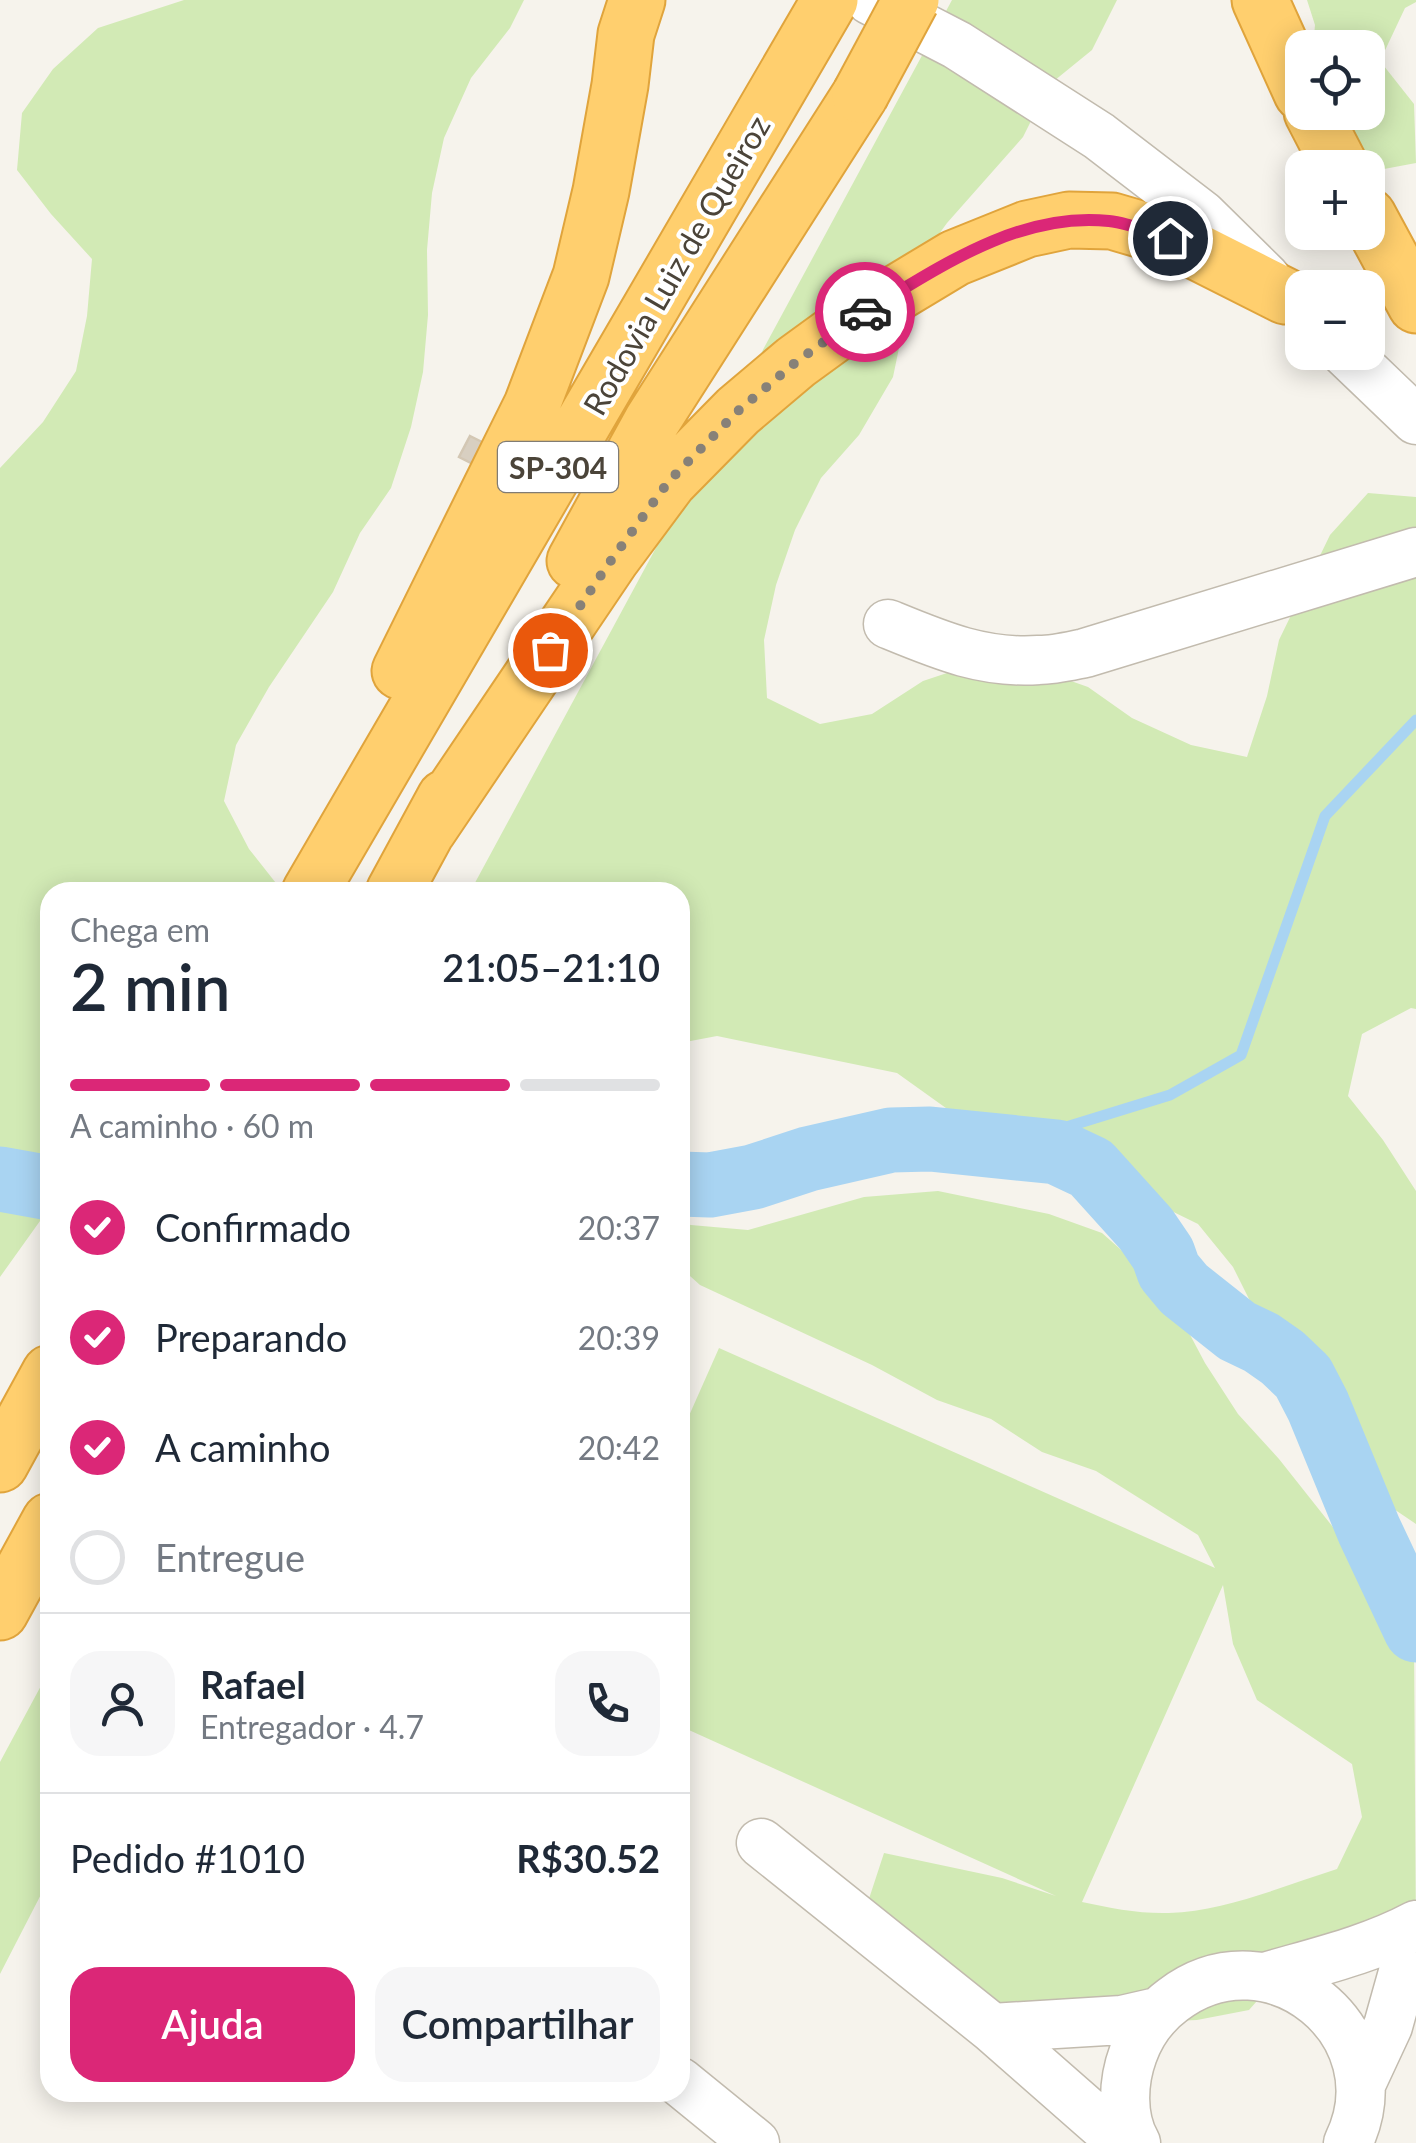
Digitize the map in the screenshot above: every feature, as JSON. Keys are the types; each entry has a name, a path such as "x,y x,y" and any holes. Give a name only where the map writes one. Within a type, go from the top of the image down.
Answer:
{"highway":[{"name":"Rodovia Luiz de Queiroz","path":"399,882 652,421 860,95 910,0"},
{"path":"1260,0 1285,55"},
{"path":"311,882 344,780 532,405 581,276 620,85 628,11"},
{"name":"Rodovia Luiz de Queiroz","path":"314,882 817,21"},
{"path":"428,830 669,481 738,411 862,314 955,258 1028,229 1069,220 1112,221 1170,238 1285,299"},
{"path":"1385,248 1416,305"},
{"path":"0,1464 40,1391"},
{"path":"0,1612 40,1539"}],"street":[{"path":"870,0 957,45 1099,136 1202,215 1285,295"},
{"path":"1364,370 1416,420"},
{"path":"888,624 976,656 1040,660 1085,653 1416,552"},
{"path":"761,1843 992,2028 1123,2143"},
{"path":"1136,2143 1125,2103 1127,2070 1138,2039 1157,2012 1188,1988 1226,1976 1265,1976 1348,1954 1416,1926"},
{"path":"1357,2124 1416,1926"},
{"path":"1265,1976 1301,1990 1331,2014 1352,2047 1357,2124"},
{"path":"992,2028 1122,2020 1157,2012"},
{"path":"690,2090 754,2143"}],"green space":[{"path":"184,0 524,0 510,28 471,78 444,138 432,193 423,372 411,427 391,488 360,533 333,592 269,687 236,745 224,801 249,849 275,882 40,882 40,1221 0,1277 0,468 43,422 76,371 87,316 92,259 17,170 22,113 53,69 98,28"},
{"path":"952,0 1117,0 1092,50 1049,85 1023,137 947,223 916,266 893,377 859,435 821,478 795,530 776,585 764,640 767,698 820,724 872,714 923,681 977,663 1034,668 1088,687 1132,718 1191,745 1247,757 1267,696 1279,640 1330,535 1368,493 1416,497 1416,1009 1411,1008 1362,1034 1348,1096 1416,1191 1416,1524 1385,1503 1343,1465 1317,1416 1283,1372 1233,1267 1198,1224 1094,1173 985,1136 897,1073 717,1036 690,1041 690,882 475,882"},
{"path":"1307,0 1416,0 1405,8 1385,50 1385,30 1315,30"},
{"path":"1385,67 1414,104 1416,163 1385,169 1385,150 1349,150 1331,130 1385,130"},
{"path":"938,1191 1049,1214 1102,1233 1145,1271 1179,1314 1238,1414 1279,1459 1382,1589 1414,1639 1416,1942 1287,1967 1249,2010 1197,2020 1080,2025 1024,2013 970,1994 864,1914 884,1853 1002,1878 1056,1896 690,1731 690,1413 719,1348 1215,1568 1198,1535 1096,1471 1042,1452 991,1419 937,1400 872,1365 700,1285 690,1276 690,1225 748,1230 864,1197","holes":["1223,1585 1233,1644 1257,1700 1352,1764 1362,1817 1337,1869 1254,1897 1190,1911 1147,1913 1082,1902"]},
{"path":"40,1688 40,1896 0,1974 0,1762"}],"building":[{"path":"470,436 494,448 483,469 459,457"}],"waterway":[{"path":"1008,1145 1170,1095 1241,1055 1325,816 1416,720"},
{"path":"690,1184 753,1177 808,1159 891,1140 930,1139 1057,1152 1091,1168 1146,1229 1169,1271 1184,1289 1237,1331 1282,1357 1303,1377 1416,1630"},
{"path":"0,1179 40,1186"}],"way so far":[{"path":"550,650 669,481 738,411 865,312"}],"route":[{"path":"865,312 955,258 1028,229 1069,220 1112,221 1170,238"}]}
